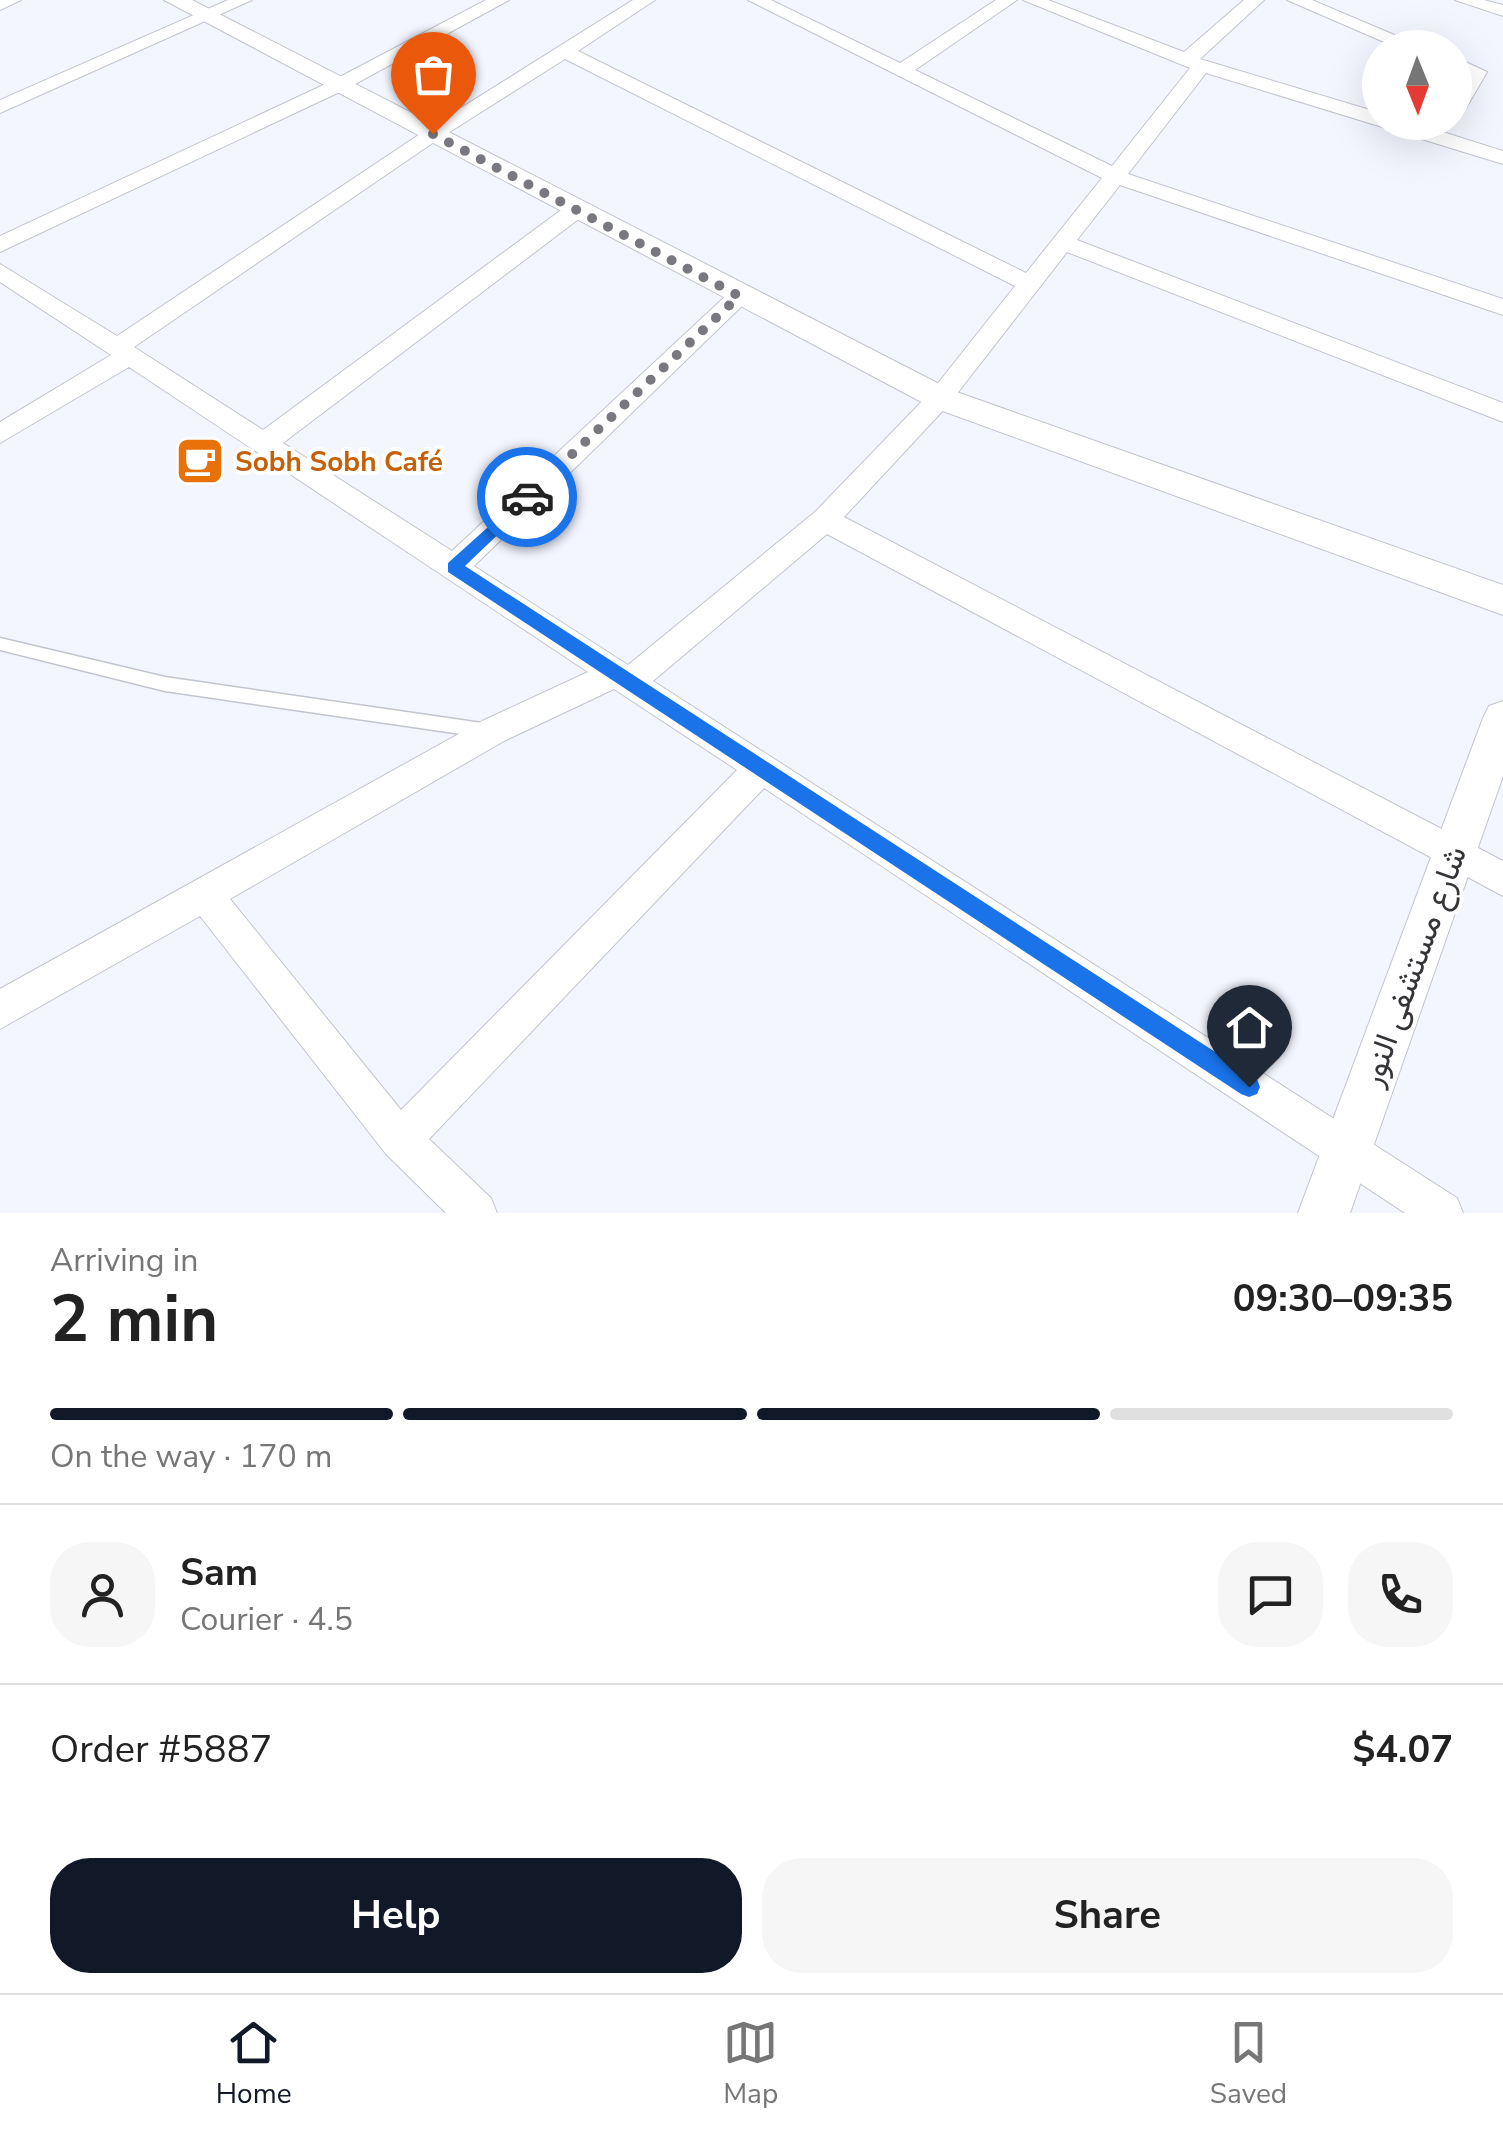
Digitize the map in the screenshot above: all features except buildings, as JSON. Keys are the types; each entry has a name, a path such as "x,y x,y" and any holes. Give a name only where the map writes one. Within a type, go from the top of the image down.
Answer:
{"street":[{"path":"0,5 12,0"},
{"path":"175,0 940,398 1503,600"},
{"path":"0,107 243,0"},
{"path":"0,245 339,86 500,0"},
{"path":"0,434 433,134 646,0"},
{"path":"757,0 1116,177 1503,307"},
{"path":"903,69 1008,0"},
{"path":"1032,0 1068,6 1194,63 1362,114"},
{"path":"0,1010 493,731 622,678 824,520 940,398 1116,177 1194,63 1255,0"},
{"path":"1296,0 1371,30"},
{"path":"1464,0 1503,11"},
{"path":"565,52 1030,284"},
{"path":"1465,140 1503,158"},
{"path":"264,443 576,210"},
{"path":"1065,243 1503,413"},
{"path":"0,271 1442,1213"},
{"path":"454,567 739,296"},
{"path":"824,520 1503,879"},
{"name":"شارع مستشفى النور","path":"1324,1213 1503,718"},
{"path":"400,1140 762,768"},
{"path":"204,896 400,1140 476,1213"}],"lane":[{"path":"0,644 164,684 493,731"}],"way so far":[{"path":"433,134 739,296 527,497"}],"place":[{"name":"Sobh Sobh Café","path":"200,461"}],"route":[{"path":"527,497 454,567 1249,1087"}]}
